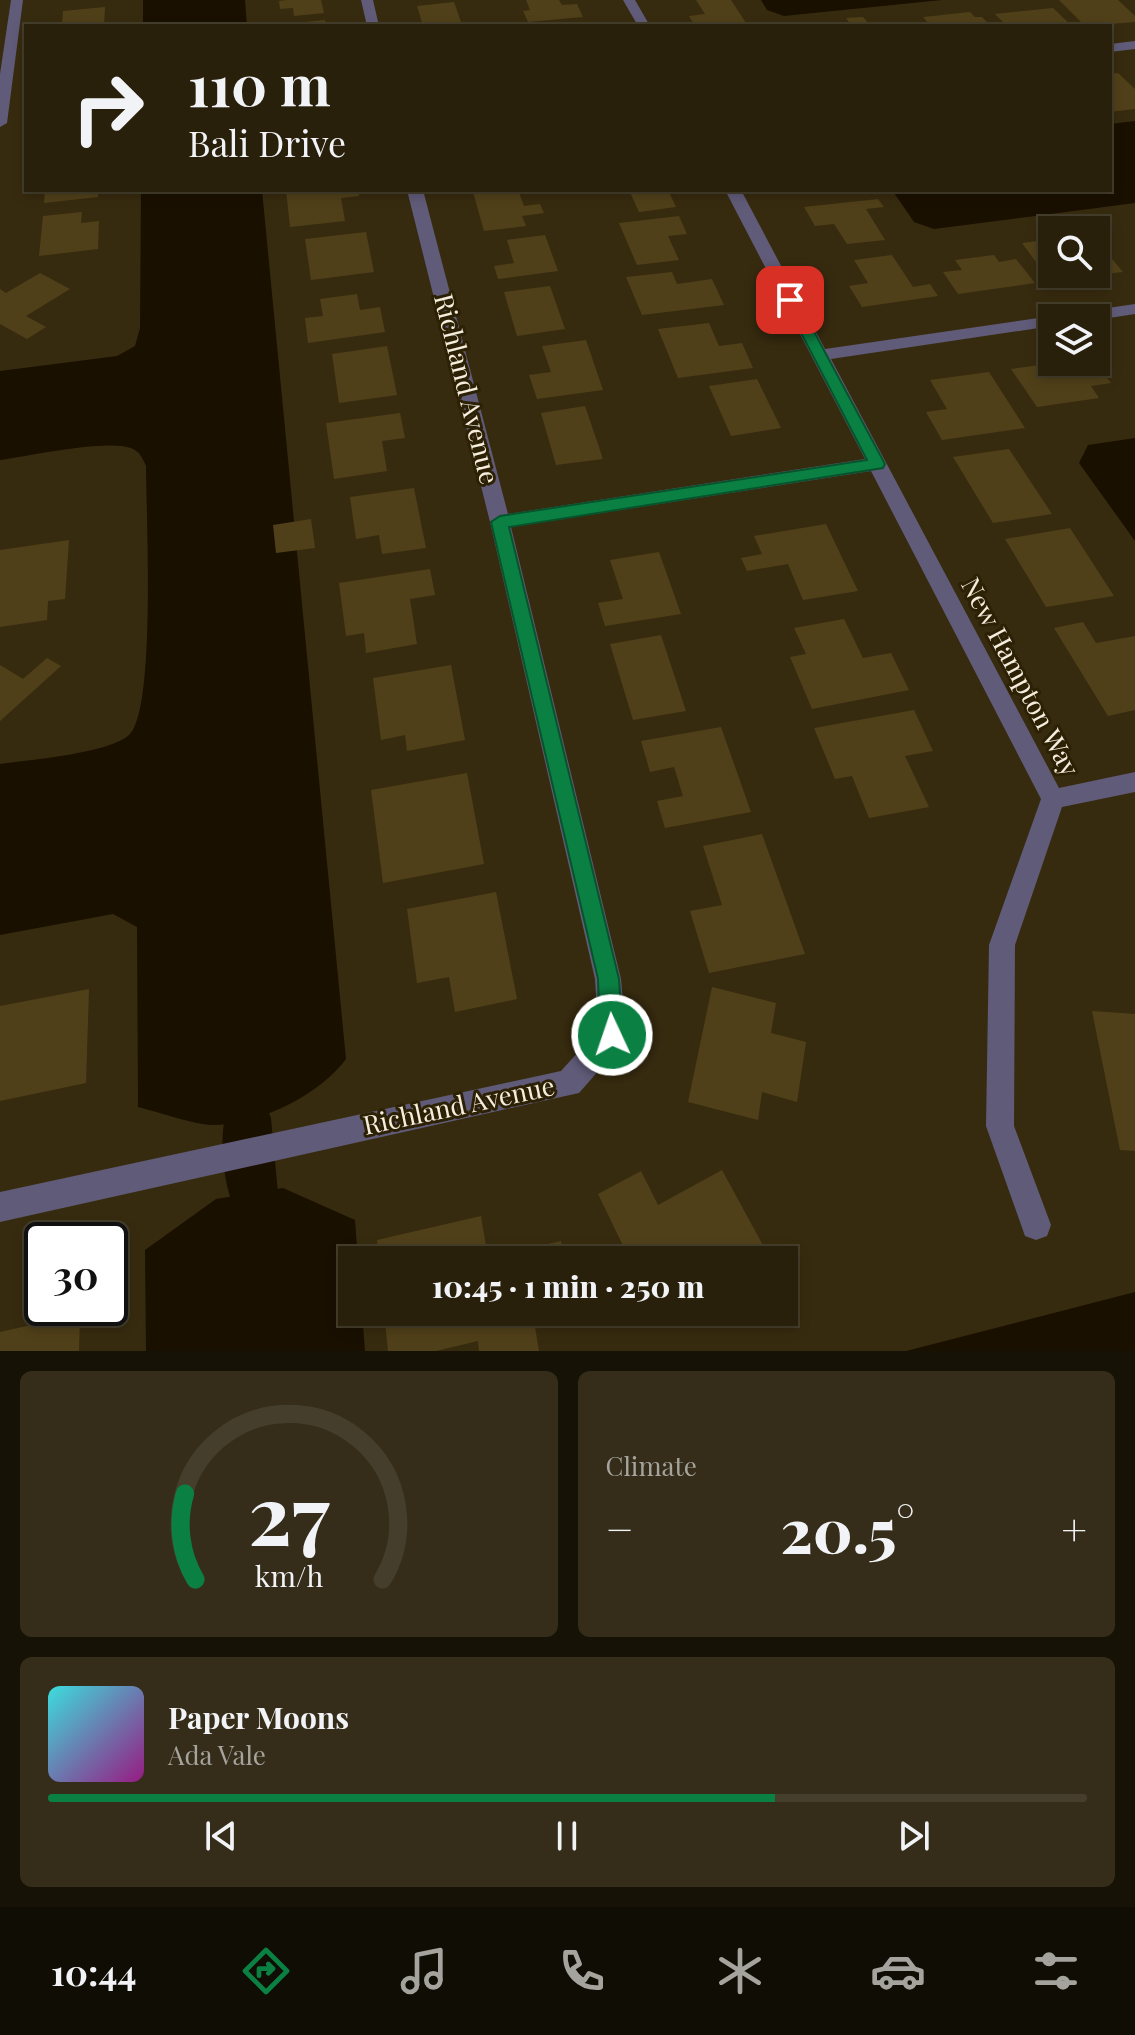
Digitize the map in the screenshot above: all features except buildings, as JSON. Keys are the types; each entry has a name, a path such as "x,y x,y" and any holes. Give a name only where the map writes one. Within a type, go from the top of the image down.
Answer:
{"street":[{"path":"0,123 17,0"},
{"path":"367,0 373,24"},
{"path":"629,0 643,24"},
{"path":"1112,48 1135,45"},
{"name":"Richland Avenue","path":"0,1207 569,1083 612,1035 608,979 500,522 416,192"},
{"name":"New Hampton Way","path":"734,192 1053,799 1002,945 1000,1126 1036,1225"},
{"path":"1110,313 1135,309"},
{"path":"819,355 1038,323"},
{"path":"500,522 877,464"},
{"path":"1053,799 1135,782"}],"shaded area":[{"path":"143,0 245,0 247,24 143,24"},
{"path":"761,0 942,0 784,16 767,10"},
{"path":"1135,121 1135,203 934,229 914,222 893,192 1112,192 1112,124"},
{"path":"141,192 262,192 346,1059 321,1084 288,1105 252,1119 217,1125 188,1121 138,1107 137,927 113,914 0,935 0,764 89,751 120,741 130,734 138,716 143,687 148,564 146,466 137,451 104,446 0,460 0,371 117,356 135,346 140,328"},
{"path":"1135,438 1135,541 1079,463 1088,445"},
{"path":"283,1188 355,1220 357,1246 338,1246 338,1326 363,1326 365,1351 146,1351 145,1250 216,1199"},
{"path":"1135,1292 1135,1351 906,1351"}],"waterway":[{"path":"247,1118 253,1193"}],"route":[{"path":"612,1035 608,979 500,522 877,464 790,300"}]}
